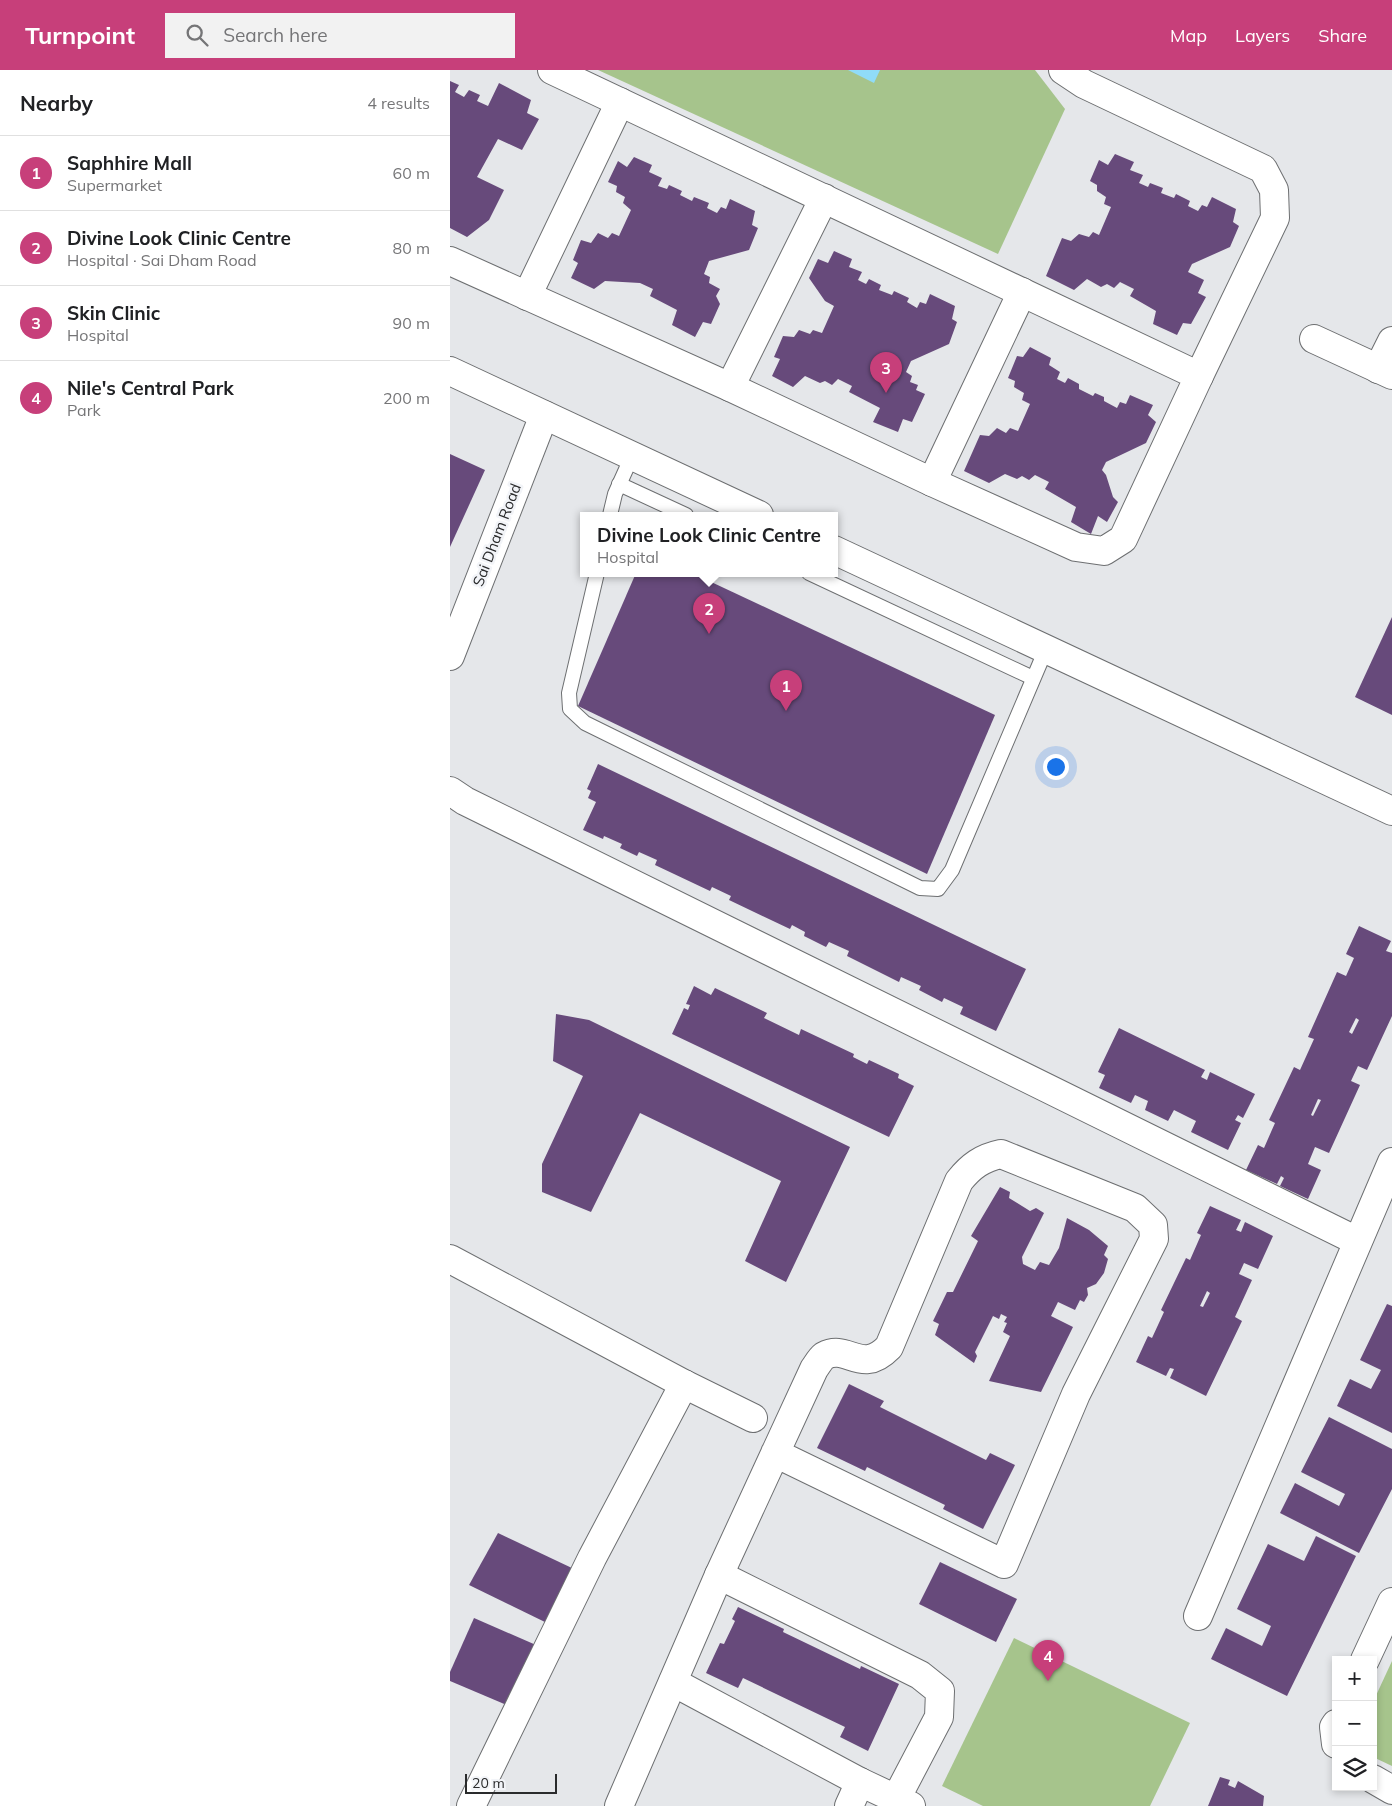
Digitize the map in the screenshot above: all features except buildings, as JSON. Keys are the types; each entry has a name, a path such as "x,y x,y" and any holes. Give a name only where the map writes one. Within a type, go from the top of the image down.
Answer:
{"street":[{"path":"552,70 1199,376"},
{"path":"450,261 730,387 1076,547 1104,551 1123,540 1275,218 1274,190 1262,169 1084,84 1063,70"},
{"path":"526,296 620,102"},
{"path":"730,387 824,198"},
{"path":"932,482 1022,292"},
{"path":"1314,339 1385,372 1392,341"},
{"path":"450,371 753,512"},
{"name":"Sai Dham Road","path":"450,656 544,415"},
{"path":"838,552 1392,811"},
{"path":"450,791 474,806 1357,1241"},
{"path":"619,1806 719,1575 775,1453 814,1369 822,1357 836,1353 868,1360 880,1356 889,1347 959,1180 970,1167 986,1157 1001,1154 1135,1208 1153,1225 1154,1239 1076,1394 1004,1564 775,1453"},
{"path":"1198,1616 1392,1162"},
{"path":"450,1259 684,1384 753,1418"},
{"path":"471,1806 592,1558 684,1384"},
{"path":"673,1682 860,1782 904,1802 939,1717 940,1691 920,1675 719,1575"},
{"path":"1367,1656 1392,1602"},
{"path":"849,1806 860,1782"},
{"path":"1377,1782 1392,1790"}],"lane":[{"path":"611,512 615,494 632,456"},
{"path":"619,484 680,512"},
{"path":"596,577 569,693 570,709 585,723 920,888 938,889 952,870 1046,649"},
{"path":"818,577 1034,678"}],"green space":[{"path":"598,70 1035,70 1065,109 998,254"},
{"path":"1014,1638 1190,1723 1150,1806 983,1806 942,1786"},
{"path":"1392,1661 1392,1766 1377,1759 1377,1693"}],"water":[{"path":"848,70 880,70 874,83"}],"place":[{"name":"Skin Clinic","path":"886,393"},
{"name":"Divine Look Clinic Centre","path":"709,634"},
{"name":"Saphhire Mall","path":"786,711"},
{"name":"Nile's Central Park","path":"1048,1681"}]}
